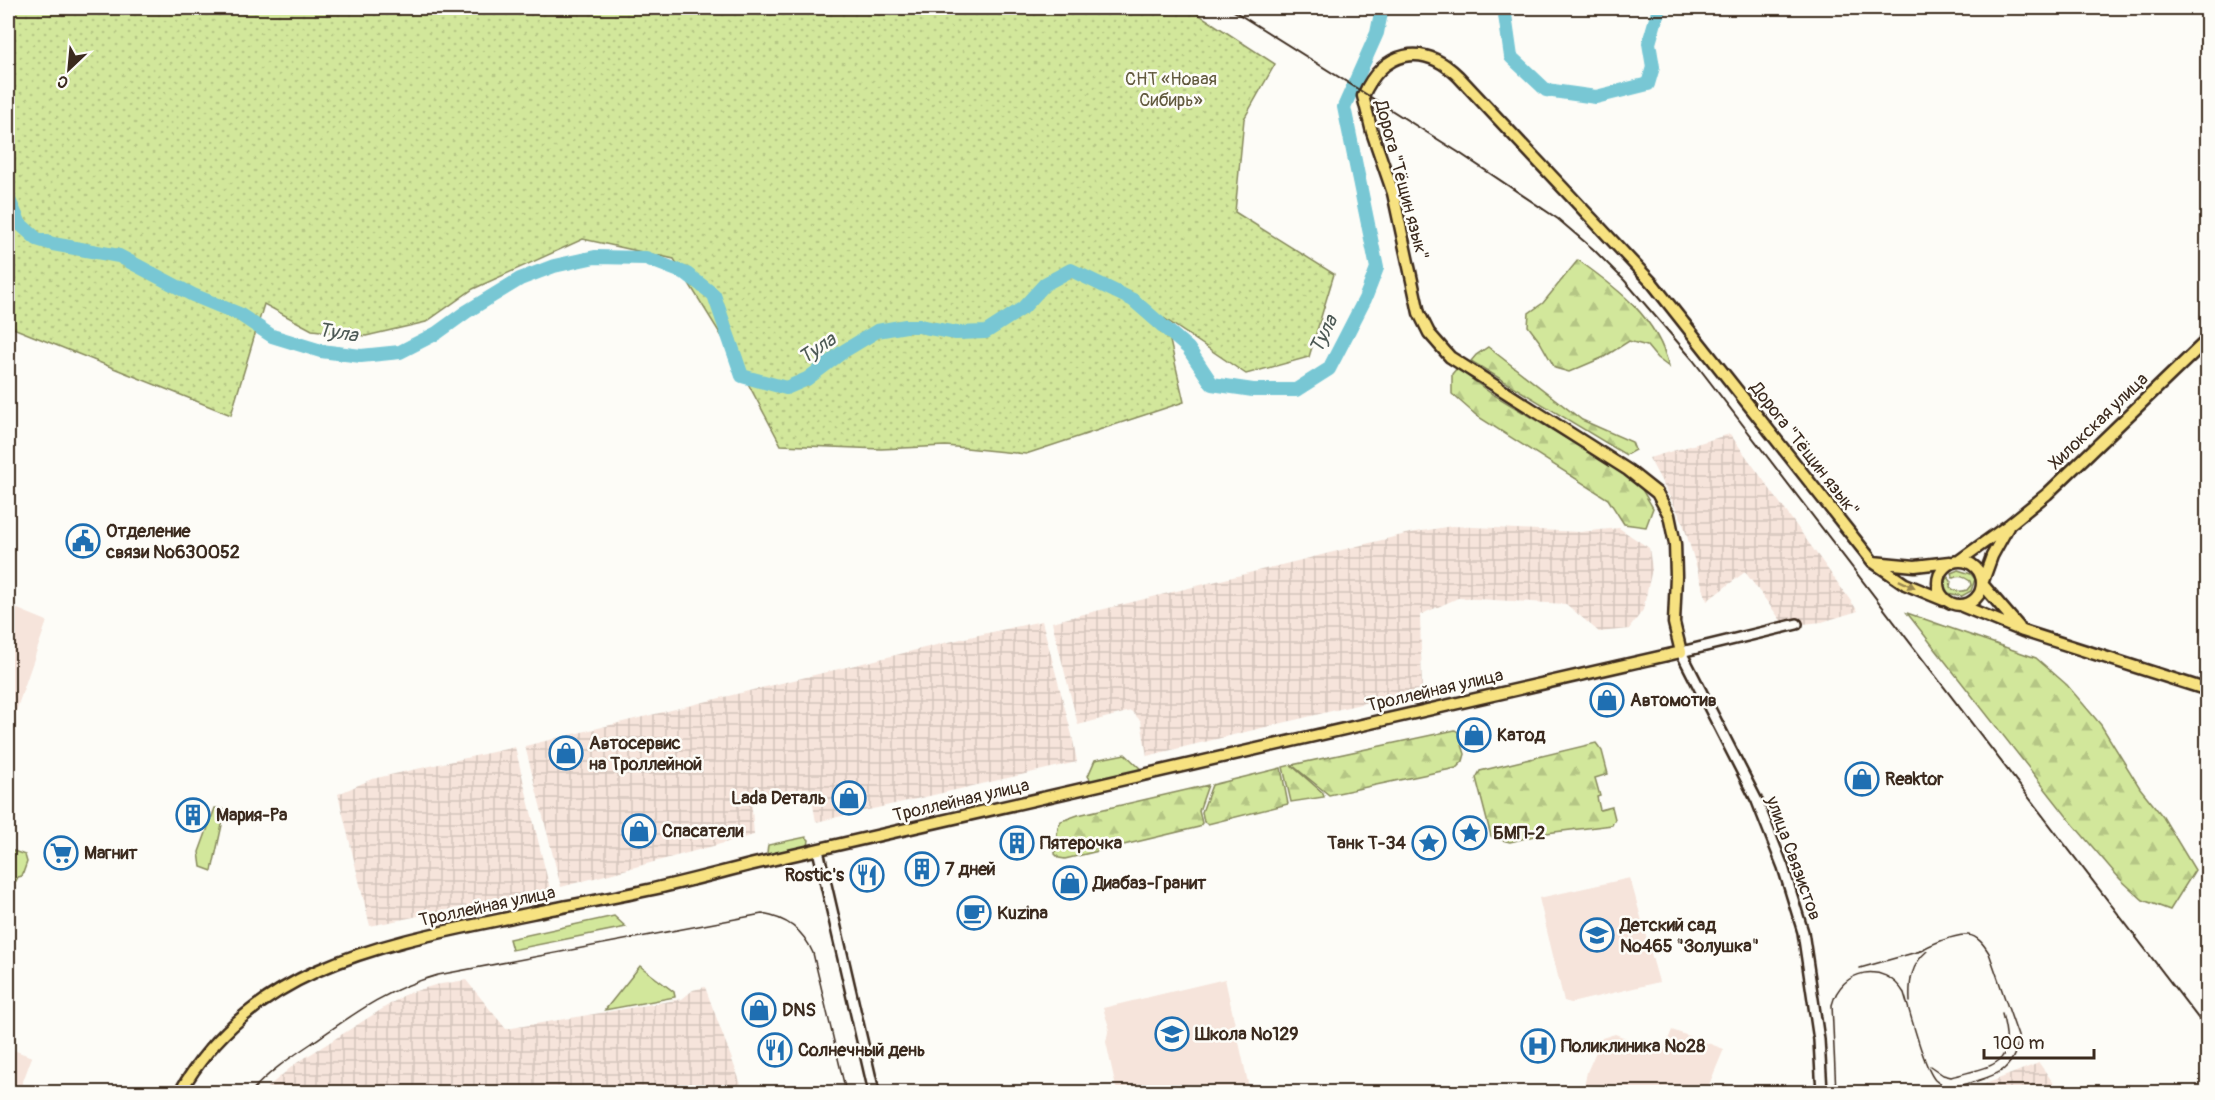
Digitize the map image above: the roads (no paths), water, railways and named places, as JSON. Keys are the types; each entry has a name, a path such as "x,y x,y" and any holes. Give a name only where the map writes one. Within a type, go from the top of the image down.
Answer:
{"main road":[{"name":"Дорога \"Тёщин язык\"","path":"1681,652 1674,623 1675,544 1670,515 1657,493 1628,470 1450,357 1422,323 1393,194 1368,121 1363,96 1375,75 1395,60 1414,55 1427,55 1440,60 1458,76 1653,284 1873,562 1890,576 1944,600"},
{"name":"Хилокская улица","path":"2010,524 2076,466 2208,339"},
{"path":"2010,524 1942,569 1938,578 1938,588 1944,600 2023,631 2208,690"},
{"path":"1962,606 1972,602 1980,595 1992,556 2010,524"},
{"path":"1873,562 1915,566 1955,561 1971,563 1979,570 1983,583 2023,631"},
{"name":"Троллейная улица","path":"180,1092 210,1048 229,1028 264,1000 295,981 333,963 367,951 458,929 649,890 1797,624"},
{"name":"улица Связистов","path":"1681,652 1757,801 1783,867 1803,932 1819,1040 1822,1092"},
{"path":"818,850 874,1092"}],"waterway":[{"name":"Тула","path":"8,198 20,224 37,239 119,256 193,295 239,314 272,336 321,351 361,356 400,352 437,333 520,279 554,266 595,257 646,258 687,274 714,295 742,376 786,388 807,379 844,351 877,331 919,326 956,333 986,332 1023,308 1045,284 1071,270 1133,300 1188,348 1212,384 1253,390 1296,390 1329,369 1365,299 1377,268 1344,107 1377,33 1382,8"},
{"name":"Тула","path":"1504,8 1511,57 1546,90 1596,97 1648,84 1653,67 1649,43 1659,8"}],"tram line":[{"path":"251,1092 264,1078 357,1012 403,987 420,981 438,975 762,914 793,926 813,953 846,1092"},
{"path":"1836,1092 1832,1005 1844,983 1864,973 1886,976 1904,993 1926,1064 1935,1080 1940,1084 1952,1087 1987,1078 2004,1069 2013,1058 2018,1045 2018,1036 1989,953 1983,944 1975,937 1962,935 1928,946 1918,952"},
{"path":"1860,968 1924,950"},
{"path":"1910,1002 1912,974 1917,962 1927,951"},
{"path":"1930,1066 1943,1075 1951,1077 1979,1070 1998,1061 2004,1054 2006,1045 2002,1014"}],"railway":[{"path":"1229,8 1458,152 1558,219 1624,280 1693,360 2208,1031"}],"place":[{"name":"Отделение связи №630052","path":"83,541"},
{"name":"Автомотив","path":"1607,700"},
{"name":"Катод","path":"1474,735"},
{"name":"Автосервис на Троллейной","path":"566,753"},
{"name":"Reaktor","path":"1862,779"},
{"name":"Lada Dеталь","path":"849,798"},
{"name":"Мария-Ра","path":"193,815"},
{"name":"Спасатели","path":"639,831"},
{"name":"БМП-2","path":"1470,833"},
{"name":"Пятерочка","path":"1017,843"},
{"name":"Танк Т-34","path":"1429,843"},
{"name":"Магнит","path":"61,853"},
{"name":"7 дней","path":"922,869"},
{"name":"Rostic's","path":"867,875"},
{"name":"Диабаз-Гранит","path":"1070,883"},
{"name":"Kuzina","path":"974,913"},
{"name":"Детский сад №465 \"Золушка\"","path":"1597,935"},
{"name":"DNS","path":"759,1010"},
{"name":"Школа №129","path":"1172,1034"},
{"name":"Поликлиника №28","path":"1538,1046"},
{"name":"Солнечный день","path":"775,1050"}],"park label":[{"name":"СНТ «Новая Сибирь»","path":"1171,89"}]}
